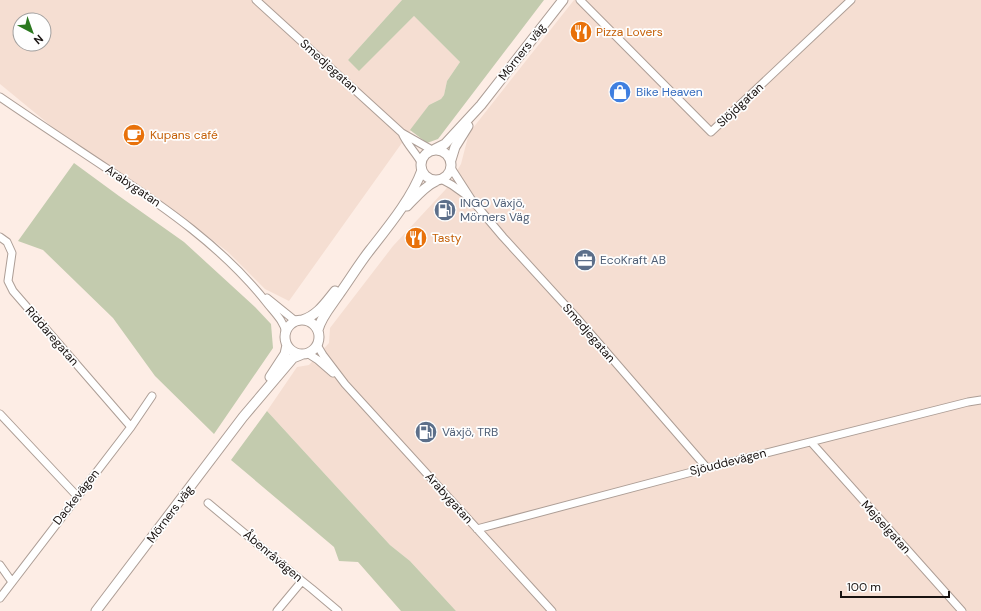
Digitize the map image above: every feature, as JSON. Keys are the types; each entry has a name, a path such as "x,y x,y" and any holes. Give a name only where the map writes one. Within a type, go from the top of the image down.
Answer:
{"main road":[{"name":"Mörners väg","path":"433,150 446,144 481,104 563,0"},
{"name":"Mörners väg","path":"451,164 458,142 481,104"},
{"path":"364,258 323,318 318,330 319,338 314,350 305,354 297,353 292,350 287,345 286,339 286,333 291,324 310,318 315,314 364,258 395,218 424,188 448,175 451,164 446,153 433,150 425,154 414,187 395,218"},
{"path":"421,166 428,177 439,180"},
{"path":"301,320 309,322 318,330"},
{"name":"Mörners väg","path":"243,417 285,354 287,345"},
{"name":"Mörners väg","path":"96,611 243,417 293,358 305,354"}],"street":[{"name":"Smedjegatan","path":"256,0 402,133 433,150"},
{"name":"Slöjdgatan","path":"580,0 711,132 851,0"},
{"name":"Arabygatan","path":"0,97 161,204 222,254 256,289 281,320 286,333"},
{"name":"Smedjegatan","path":"402,133 404,139 414,150 421,166"},
{"name":"Smedjegatan","path":"451,164 471,199 707,468"},
{"name":"Smedjegatan","path":"439,180 452,185 471,199"},
{"name":"Riddaregatan","path":"0,237 7,242 12,253 8,281 13,291 131,427"},
{"name":"Arabygatan","path":"256,289 293,319 301,320"},
{"name":"Arabygatan","path":"317,345 346,384 552,611"},
{"name":"Arabygatan","path":"305,354 318,360 346,384"},
{"name":"Dackevägen","path":"0,598 131,427 152,396"},
{"name":"Sjöuddevägen","path":"477,528 707,468 981,400"},
{"path":"0,414 77,496"},
{"name":"Mejselgatan","path":"811,442 962,611"},
{"name":"Åbenråvägen","path":"208,502 338,611"},
{"path":"0,565 12,582"},
{"path":"277,611 302,581"}],"shaded area":[{"path":"0,0 402,0 348,60 359,70 414,16 460,62 447,81 444,95 441,99 429,105 289,301 265,289 228,252 167,205 56,130 0,84"},
{"path":"574,0 981,0 981,611 456,611 410,561 390,545 267,411 297,367 309,365 329,343 330,328 393,246 446,189 461,164 469,133"}],"green space":[{"path":"402,0 544,0 438,139 427,143 410,130 429,105 441,99 444,95 447,81 460,62 414,16 359,71 348,60"},
{"path":"74,163 184,242 255,307 271,324 273,348 214,434 155,376 113,318 43,250 18,241"},
{"path":"267,411 390,545 410,561 456,611 401,611 358,562 339,561 334,547 231,460"}],"place":[{"name":"Pizza Lovers","path":"581,32"},
{"name":"Bike Heaven","path":"620,92"},
{"name":"Kupans café","path":"134,135"},
{"name":"INGO Växjö, Mörners Väg","path":"445,210"},
{"name":"Tasty","path":"416,238"},
{"name":"EcoKraft AB","path":"585,260"},
{"name":"Växjö, TRB","path":"426,432"}]}
